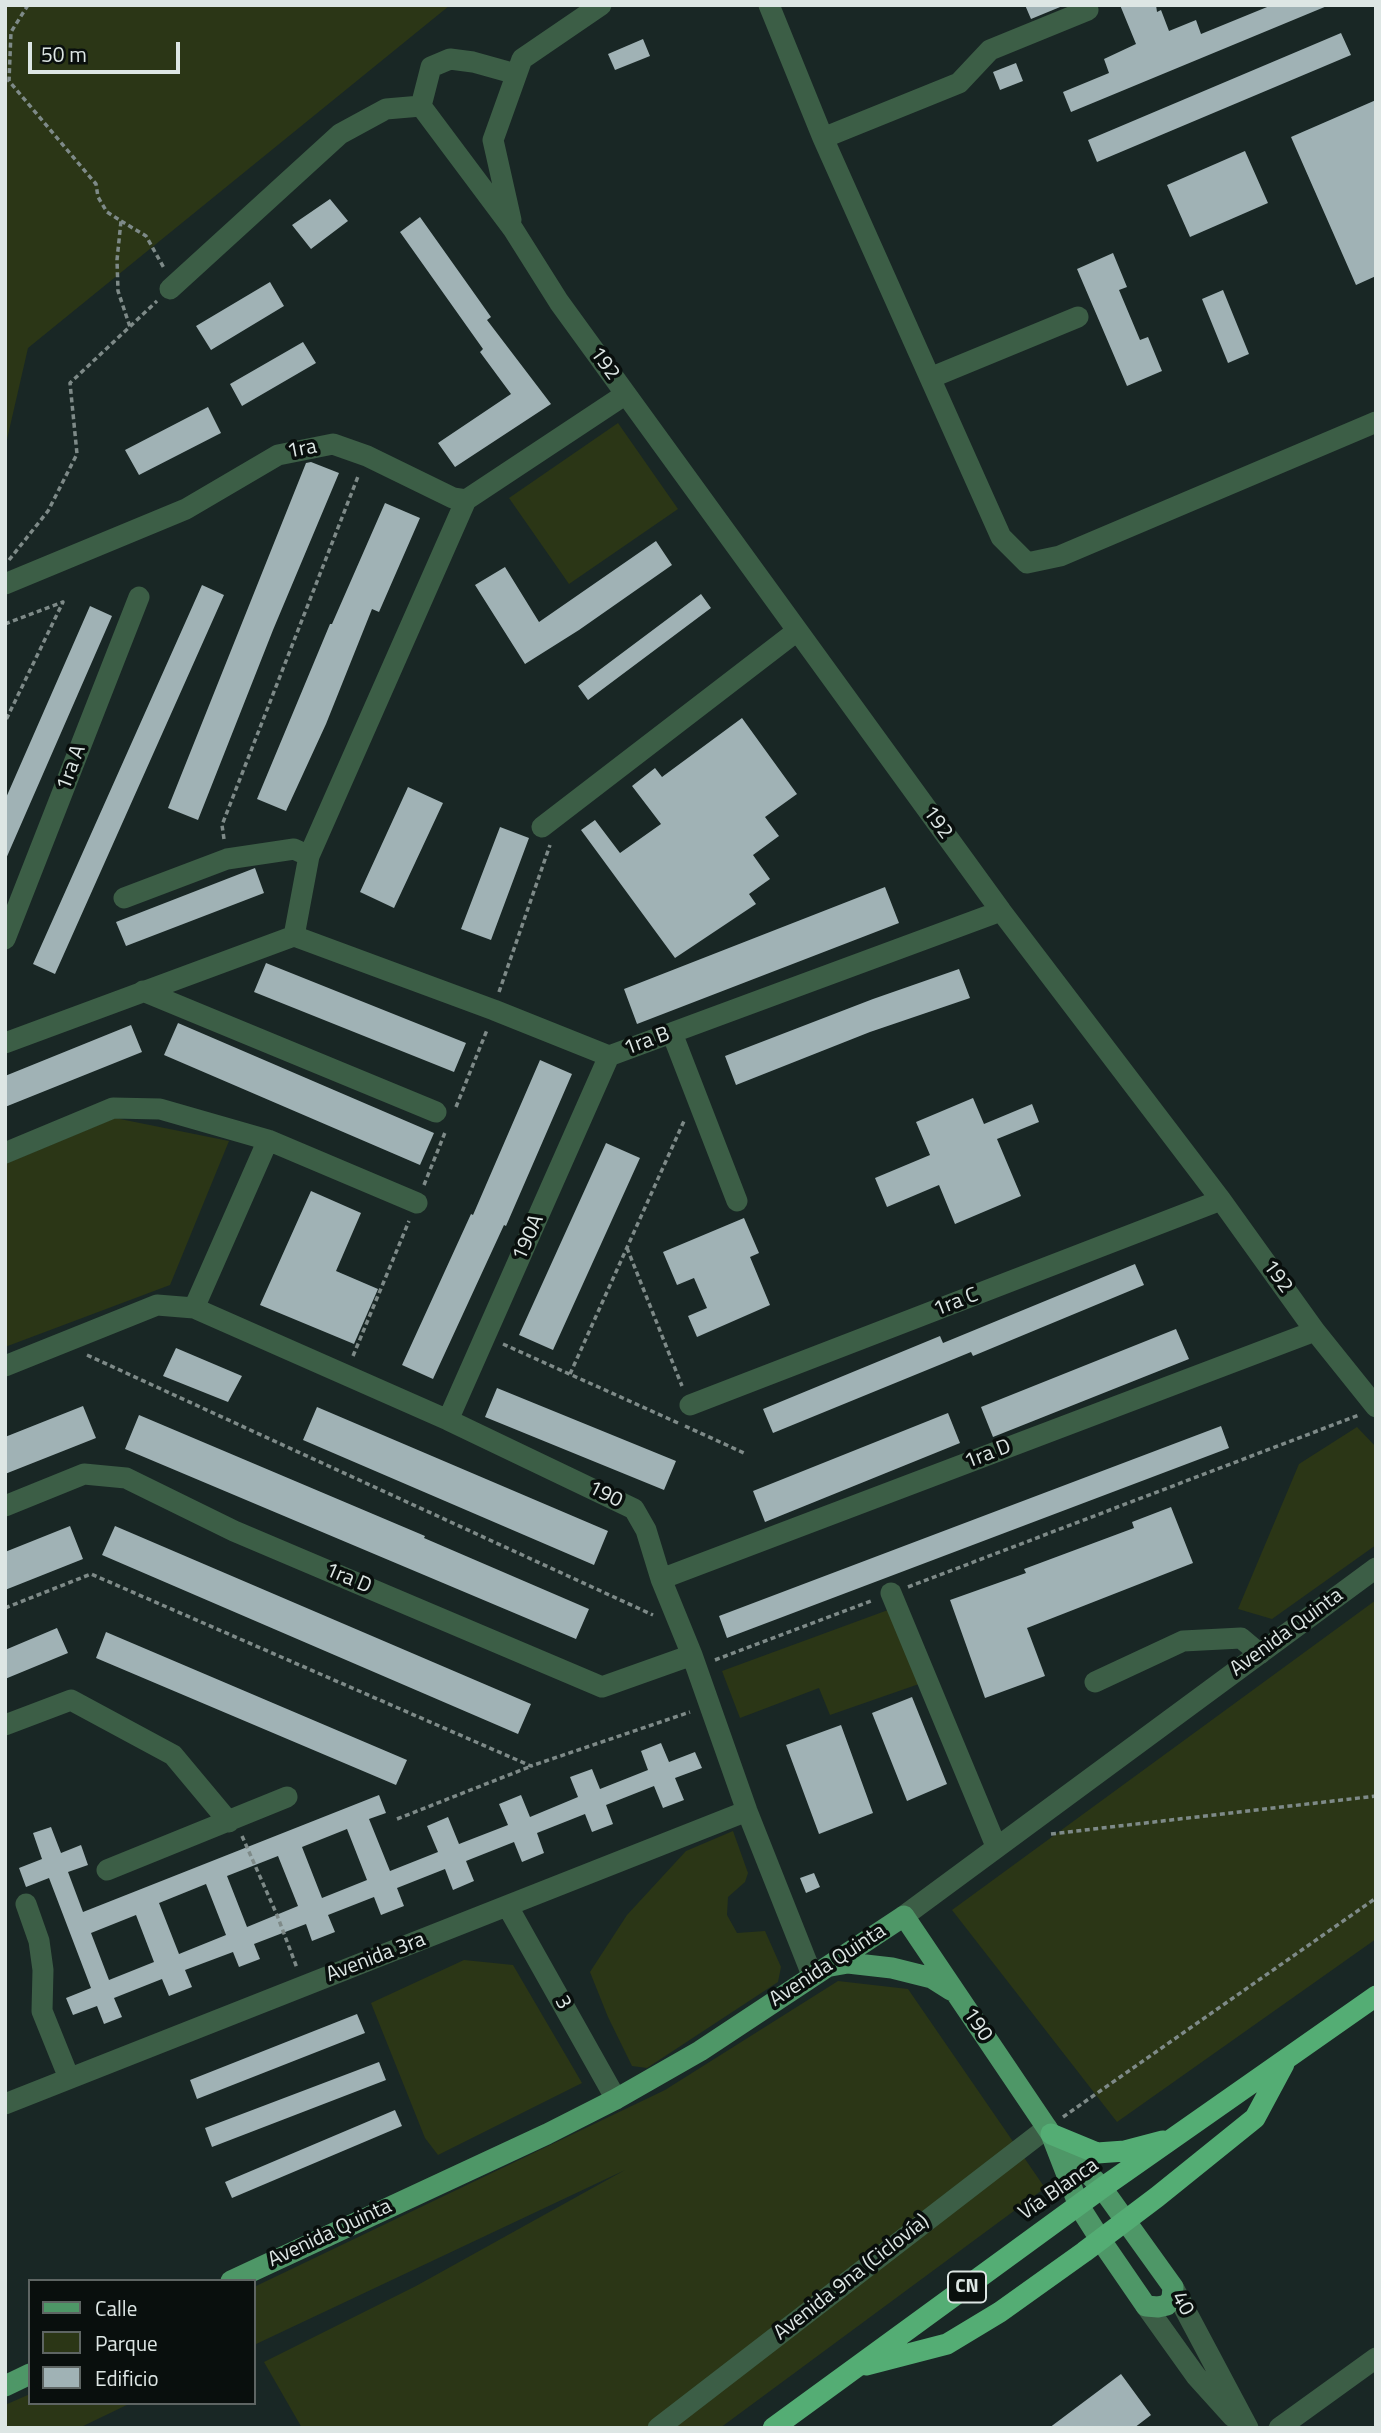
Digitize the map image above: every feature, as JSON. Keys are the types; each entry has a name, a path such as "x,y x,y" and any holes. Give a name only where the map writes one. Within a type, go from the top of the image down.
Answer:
{"highway":[{"name":"Vía Blanca","path":"773,2428 1102,2188 1376,1996"},
{"path":"854,2369 947,2344 1000,2312 1126,2220 1255,2118 1287,2058"},
{"path":"1049,2131 1097,2153 1125,2151 1175,2138"}],"main road":[{"name":"Avenida Quinta","path":"235,2279 547,2134 616,2099 699,2051 904,1916"},
{"name":"190","path":"904,1916 1049,2131 1102,2188"},
{"path":"818,1971 848,1963 892,1968 932,1978 956,1993"},
{"name":"190","path":"1049,2131 1079,2206"},
{"name":"40","path":"1102,2188 1172,2287"},
{"name":"40","path":"1079,2206 1146,2306"},
{"path":"1146,2306 1167,2305 1172,2298 1172,2287"},
{"path":"5,2386 28,2375"}],"street":[{"path":"170,289 340,134 386,109 421,106 431,68 450,59 519,66 601,5"},
{"path":"769,5 822,138 1001,537 1027,563 1060,556 1376,422"},
{"path":"822,138 959,83 990,50 1088,10"},
{"name":"192","path":"513,229 493,140 519,66"},
{"name":"192","path":"421,106 513,229 559,302 797,631 1001,911 1221,1200 1369,1410"},
{"path":"930,378 1078,317"},
{"path":"5,1043 294,936 309,856 466,500 626,394"},
{"name":"1ra","path":"5,584 187,509 278,455 333,444 367,456 453,498 466,500"},
{"name":"1ra A","path":"5,939 139,597"},
{"path":"542,827 797,631"},
{"path":"124,898 227,859 294,849 309,856"},
{"name":"1ra B","path":"294,936 609,1056 1001,911"},
{"path":"144,992 436,1112"},
{"path":"672,1033 737,1201"},
{"name":"190A","path":"448,1420 609,1056"},
{"path":"5,1153 113,1108 160,1109 268,1140 417,1203"},
{"path":"194,1308 268,1140"},
{"name":"1ra C","path":"690,1405 1221,1200"},
{"name":"190","path":"60,1343 156,1305 194,1308 448,1420 634,1509 646,1530 661,1579 695,1661 747,1811 818,1971"},
{"name":"1ra D","path":"661,1579 1315,1331"},
{"path":"5,1366 60,1343"},
{"name":"1ra D","path":"5,1506 84,1474 126,1478 234,1531 602,1687 695,1661"},
{"name":"Avenida Quinta","path":"904,1916 1376,1569"},
{"path":"891,1593 996,1846"},
{"path":"1095,1682 1184,1641 1241,1638 1260,1654"},
{"path":"5,1725 71,1700 173,1755 229,1822"},
{"path":"107,1870 287,1797"},
{"name":"Avenida 3ra","path":"5,2104 747,1811"},
{"path":"26,1904 39,1941 42,1960 42,2011 69,2078"},
{"name":"3","path":"508,1907 616,2099"},
{"name":"Avenida 9na (Ciclovía)","path":"658,2428 1049,2131"},
{"name":"40","path":"1172,2287 1248,2428"},
{"name":"40","path":"1146,2306 1196,2376 1242,2428"},
{"path":"1279,2428 1376,2358"}],"path":[{"path":"5,565 48,511 77,454 70,383 170,289 163,265 146,236 107,212 98,197 96,184 7,81 11,32 28,5"},
{"path":"121,221 117,260 118,291 130,327"},
{"path":"227,859 222,825 367,456"},
{"path":"5,624 63,603 5,722"},
{"path":"570,1374 696,1094"},
{"path":"627,1248 701,1433"},
{"path":"486,1336 744,1452"},
{"path":"60,1343 681,1628"},
{"path":"695,1661 891,1593 1369,1410"},
{"path":"5,1608 91,1574 531,1766"},
{"path":"397,1819 531,1766 710,1706"},
{"path":"1045,1835 1376,1796"},
{"path":"229,1822 240,1832 278,1915 304,1986"},
{"path":"1049,2131 1376,1898"}],"green space":[{"path":"5,5 449,6 28,348 5,448"},
{"path":"618,423 678,509 569,584 509,498"},
{"path":"115,1118 229,1141 170,1285 5,1347 5,1164"},
{"path":"1357,1427 1376,1447 1376,1545 1272,1619 1238,1609 1299,1464"},
{"path":"1376,1600 1376,1939 1117,2122 952,1910"},
{"path":"888,1610 919,1684 830,1715 819,1688 740,1718 722,1671"},
{"path":"733,1831 748,1873 745,1882 728,1897 727,1915 737,1933 765,1931 781,1967 778,1982 647,2068 632,2066 590,1972 627,1915 686,1851"},
{"path":"464,1960 513,1965 582,2083 438,2155 425,2138 371,2003"},
{"path":"838,1981 908,1989 1045,2188 720,2428 302,2428 264,2362 416,2286 625,2170 256,2344 256,2286 665,2090"},
{"path":"28,2395 28,2405 127,2405 79,2428 5,2428 5,2405"}],"building":[{"path":"1025,5 1065,5 1031,19"},
{"path":"1120,5 1156,5 1157,12 1161,10 1169,31 1196,20 1201,34 1272,5 1327,6 1071,112 1063,92 1109,73 1104,59 1136,44"},
{"path":"1341,33 1351,55 1097,162 1088,140"},
{"path":"643,39 650,56 615,70 608,54"},
{"path":"1016,63 1023,81 1000,90 993,72"},
{"path":"1376,100 1376,276 1356,285 1291,137"},
{"path":"1245,151 1268,203 1190,237 1167,185"},
{"path":"330,199 348,221 311,249 292,225"},
{"path":"420,217 491,317 487,320 551,404 455,467 438,443 511,394 480,352 483,349 400,232"},
{"path":"1113,253 1127,287 1119,290 1140,340 1148,337 1162,371 1127,386 1077,269"},
{"path":"270,282 284,306 211,350 196,326"},
{"path":"1223,290 1249,354 1228,363 1202,299"},
{"path":"303,342 316,363 242,406 230,384"},
{"path":"208,407 221,433 139,475 125,450"},
{"path":"311,462 339,473 198,820 168,808 306,463"},
{"path":"385,503 420,518 379,612 372,609 326,724 286,811 257,799 330,624"},
{"path":"656,541 672,565 525,664 475,585 505,567 539,622"},
{"path":"202,585 224,595 55,974 33,964"},
{"path":"701,594 711,608 588,700 578,686"},
{"path":"90,606 112,616 5,861 5,800"},
{"path":"742,718 797,794 765,817 779,836 753,855 770,879 749,894 756,904 675,958 581,830 595,820 620,853 661,824 632,786 655,768 662,777"},
{"path":"408,787 443,803 394,908 360,892"},
{"path":"500,827 529,838 491,940 461,929"},
{"path":"255,868 264,893 126,946 116,922"},
{"path":"885,887 899,923 637,1024 624,989"},
{"path":"266,963 466,1043 454,1072 254,992"},
{"path":"959,969 970,998 870,1032 736,1085 725,1056"},
{"path":"178,1023 434,1133 420,1165 164,1055"},
{"path":"131,1025 142,1052 5,1107 5,1076"},
{"path":"540,1060 572,1074 506,1226 504,1225 433,1379 402,1365 471,1214 473,1215"},
{"path":"973,1098 984,1124 1032,1104 1039,1122 997,1139 1021,1196 955,1224 939,1185 887,1207 875,1178 930,1155 916,1122"},
{"path":"606,1143 640,1158 553,1350 519,1335"},
{"path":"311,1191 361,1213 336,1271 378,1289 354,1344 260,1305"},
{"path":"744,1218 759,1253 750,1257 770,1305 697,1337 688,1316 707,1308 694,1278 677,1285 663,1252"},
{"path":"1135,1264 1144,1285 973,1356 971,1352 773,1433 763,1409 940,1336 943,1343"},
{"path":"1176,1329 1189,1359 993,1437 981,1407"},
{"path":"176,1348 242,1376 228,1402 163,1376"},
{"path":"497,1388 676,1461 664,1490 485,1417"},
{"path":"83,1406 96,1438 5,1474 5,1437"},
{"path":"317,1407 608,1531 594,1565 303,1440"},
{"path":"948,1413 960,1443 765,1522 753,1491"},
{"path":"139,1415 425,1536 424,1538 589,1609 576,1639 125,1449"},
{"path":"1221,1426 1229,1448 727,1638 719,1616"},
{"path":"1171,1507 1193,1563 1027,1628 1045,1676 985,1698 950,1600 1026,1573 1024,1569 1134,1528 1132,1522"},
{"path":"70,1526 83,1559 5,1590 5,1552"},
{"path":"115,1526 531,1704 518,1734 102,1555"},
{"path":"57,1628 68,1653 5,1679 5,1650"},
{"path":"106,1632 407,1760 396,1785 96,1658"},
{"path":"912,1697 947,1784 907,1801 872,1713"},
{"path":"841,1725 873,1813 819,1834 786,1745"},
{"path":"661,1743 669,1762 695,1752 702,1768 675,1778 684,1800 663,1808 654,1786 606,1805 613,1824 592,1832 585,1814 537,1833 544,1853 522,1862 514,1842 466,1861 474,1881 453,1890 445,1869 397,1888 404,1906 381,1915 374,1897 328,1915 335,1932 312,1941 306,1924 254,1944 260,1959 239,1967 233,1952 185,1970 192,1987 169,1996 162,1979 114,1998 122,2017 104,2024 97,2006 73,2015 66,1998 91,1988 49,1878 26,1887 19,1868 42,1859 33,1833 51,1827 61,1853 81,1845 88,1865 68,1872 83,1912 379,1795 386,1813 369,1819 390,1871 438,1852 427,1826 448,1817 459,1844 508,1825 499,1804 521,1795 530,1817 578,1797 570,1777 592,1769 600,1789 648,1770 641,1751","holes":["347,1829 367,1880 322,1898 302,1847","278,1856 298,1906 247,1927 227,1876","206,1884 226,1935 179,1954 159,1903","136,1915 154,1962 109,1980 91,1933"]},
{"path":"814,1873 820,1887 806,1893 800,1878"},
{"path":"357,2014 365,2033 197,2099 190,2080"},
{"path":"379,2062 386,2080 212,2147 205,2128"},
{"path":"395,2110 402,2126 232,2198 225,2182"},
{"path":"1121,2374 1151,2415 1134,2428 1049,2428"}]}
